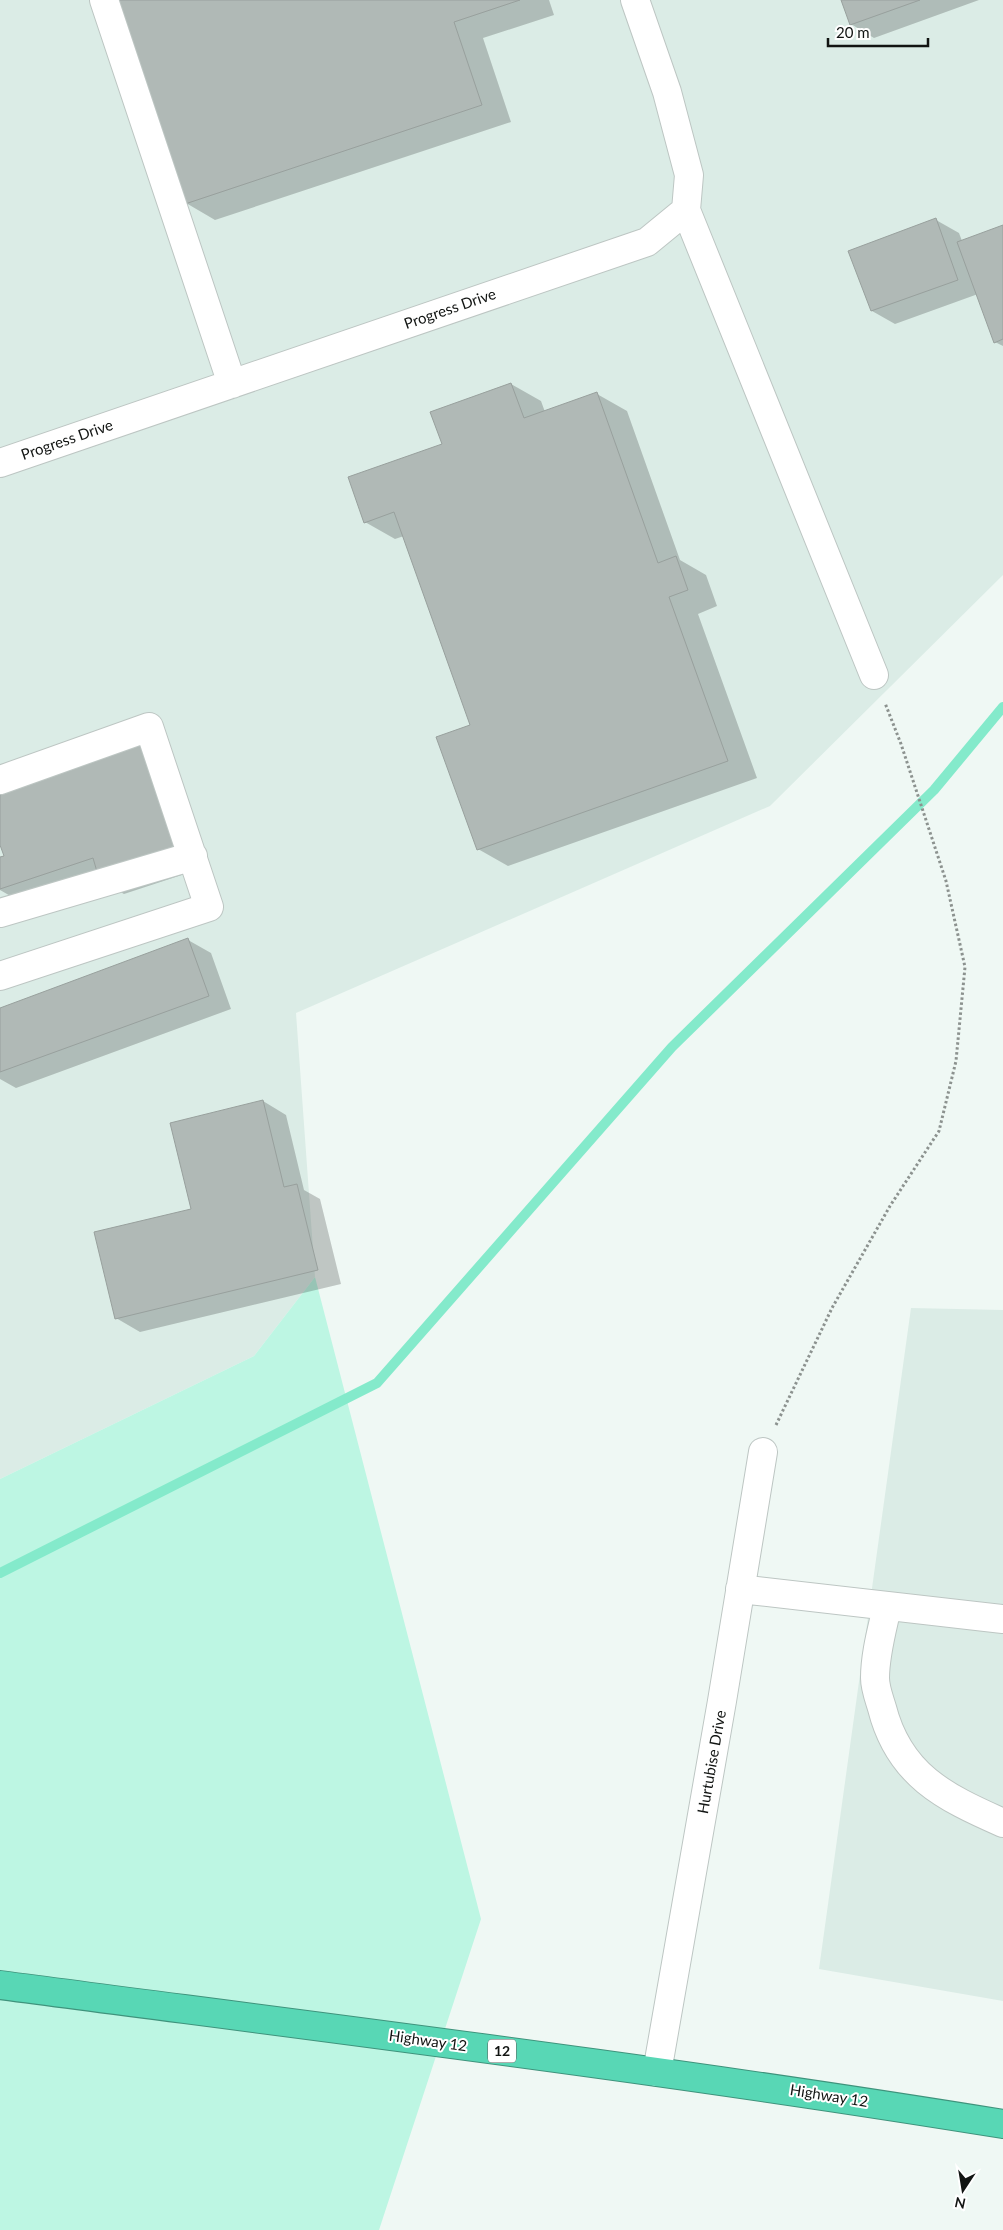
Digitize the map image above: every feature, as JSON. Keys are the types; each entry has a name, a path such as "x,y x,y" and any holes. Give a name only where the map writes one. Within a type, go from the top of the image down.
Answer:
{"highway":[{"name":"Highway 12","path":"0,1985 831,2096 1003,2124"}],"street":[{"path":"104,0 232,384"},
{"path":"636,0 667,92 689,175 686,210 874,675"},
{"name":"Progress Drive","path":"0,463 647,242 686,210"},
{"path":"0,780 149,727 209,907 0,976"},
{"path":"0,913 193,856"},
{"name":"Hurtubise Drive","path":"657,2072 763,1452"},
{"path":"740,1589 1003,1619"},
{"path":"887,1607 876,1660 875,1681 885,1720 903,1759 927,1783 964,1806 1003,1823"}],"path":[{"path":"763,1452 832,1308 890,1206 939,1132 956,1061 965,967 946,881 902,744 874,675"}],"shaded area":[{"path":"0,0 1003,0 1003,575 770,806 296,1013 315,1277 254,1356 0,1479"},
{"path":"911,1308 1003,1310 1003,2001 819,1969"}],"green space":[{"path":"315,1277 481,1919 379,2230 0,2230 0,1479 254,1356"}],"building":[{"path":"116,0 520,0 454,22 482,105 185,204"},
{"path":"841,0 920,0 850,25"},
{"path":"936,218 958,280 871,311 848,251"},
{"path":"1003,225 1003,339 994,343 957,242"},
{"path":"511,383 524,418 597,392 658,563 676,556 688,590 669,597 728,761 477,850 436,737 470,725 394,512 364,523 348,477 442,444 430,412"},
{"path":"140,741 178,856 100,882 93,858 0,889 0,857 4,856 0,845 0,788"},
{"path":"188,938 209,996 0,1072 0,1008"},
{"path":"263,1100 284,1187 297,1184 318,1270 115,1319 94,1232 191,1209 170,1123"}],"waterway":[{"path":"0,1573 377,1383 672,1047 934,790 1003,707"}]}
